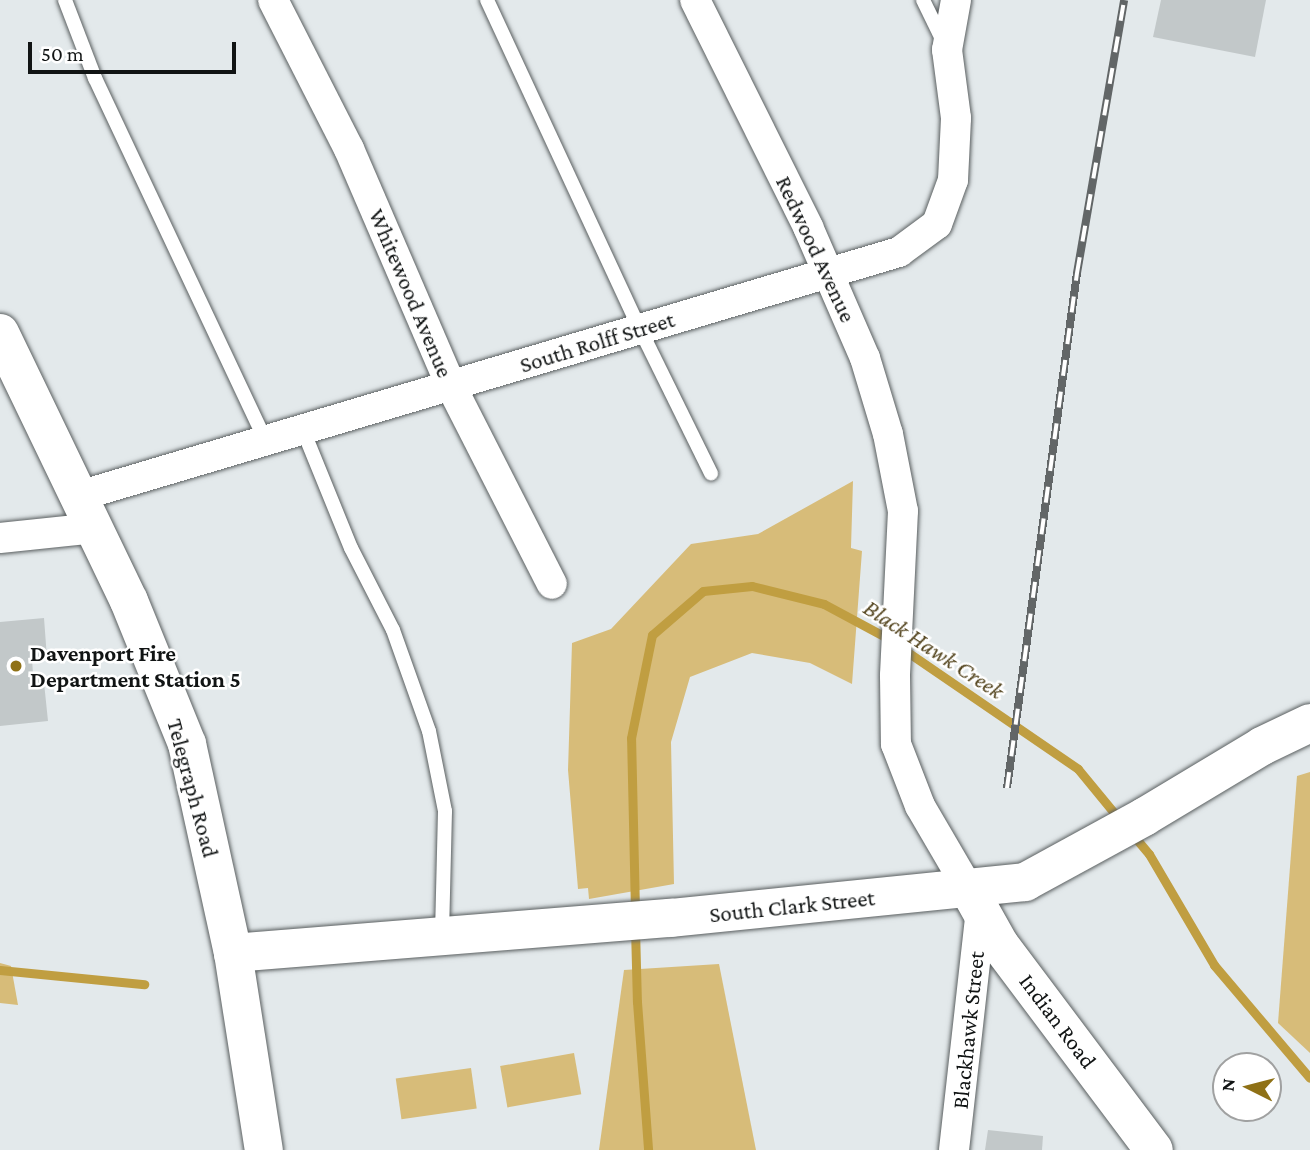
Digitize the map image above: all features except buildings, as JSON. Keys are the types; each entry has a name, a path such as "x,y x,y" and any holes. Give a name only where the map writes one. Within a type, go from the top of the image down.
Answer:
{"street":[{"name":"Whitewood Avenue","path":"273,0 349,149 451,386 552,584"},
{"name":"Redwood Avenue","path":"695,0 829,274 865,358 888,435 903,511 895,676 897,744 920,806 974,900"},
{"path":"947,50 956,0"},
{"name":"South Rolff Street","path":"0,538 87,512 266,441 899,252 937,224 953,180 956,118 947,50"},
{"name":"Telegraph Road","path":"0,333 129,601 187,744 233,953 264,1150"},
{"name":"South Clark Street","path":"233,953 671,918 974,900 1025,883 1144,817 1262,746 1310,723"},
{"name":"Blackhawk Street","path":"954,1150 974,900"},
{"name":"Indian Road","path":"974,900 1000,945 1154,1150"}],"lane":[{"path":"65,0 95,78 266,441"},
{"path":"487,0 640,329 711,473"},
{"path":"923,0 947,50"},
{"path":"303,430 351,548 393,630 429,732 445,811 442,935"}],"shaded area":[{"path":"853,481 851,548 862,551 852,684 810,663 752,653 690,677 671,742 674,884 589,899 588,888 578,889 568,770 572,643 611,629 691,544 758,534"},
{"path":"1310,772 1310,1053 1278,1023 1297,776"},
{"path":"0,963 11,966 18,1005 0,1003"},
{"path":"719,964 756,1150 599,1150 624,970"},
{"path":"574,1053 581,1094 507,1107 500,1066"},
{"path":"471,1068 477,1109 401,1119 396,1079"}],"waterway":[{"name":"Black Hawk Creek","path":"635,911 631,738 652,635 703,591 752,586 824,604 889,639"},
{"name":"Black Hawk Creek","path":"903,649 1078,769 1119,819"},
{"name":"Black Hawk Creek","path":"1133,835 1149,854 1214,965 1310,1078"},
{"name":"Black Hawk Creek","path":"635,928 637,1002 648,1150"},
{"path":"0,970 144,984"}],"railway":[{"path":"1007,788 1077,273 1124,0"}],"place":[{"name":"Davenport Fire Department Station 5","path":"16,666"}]}
